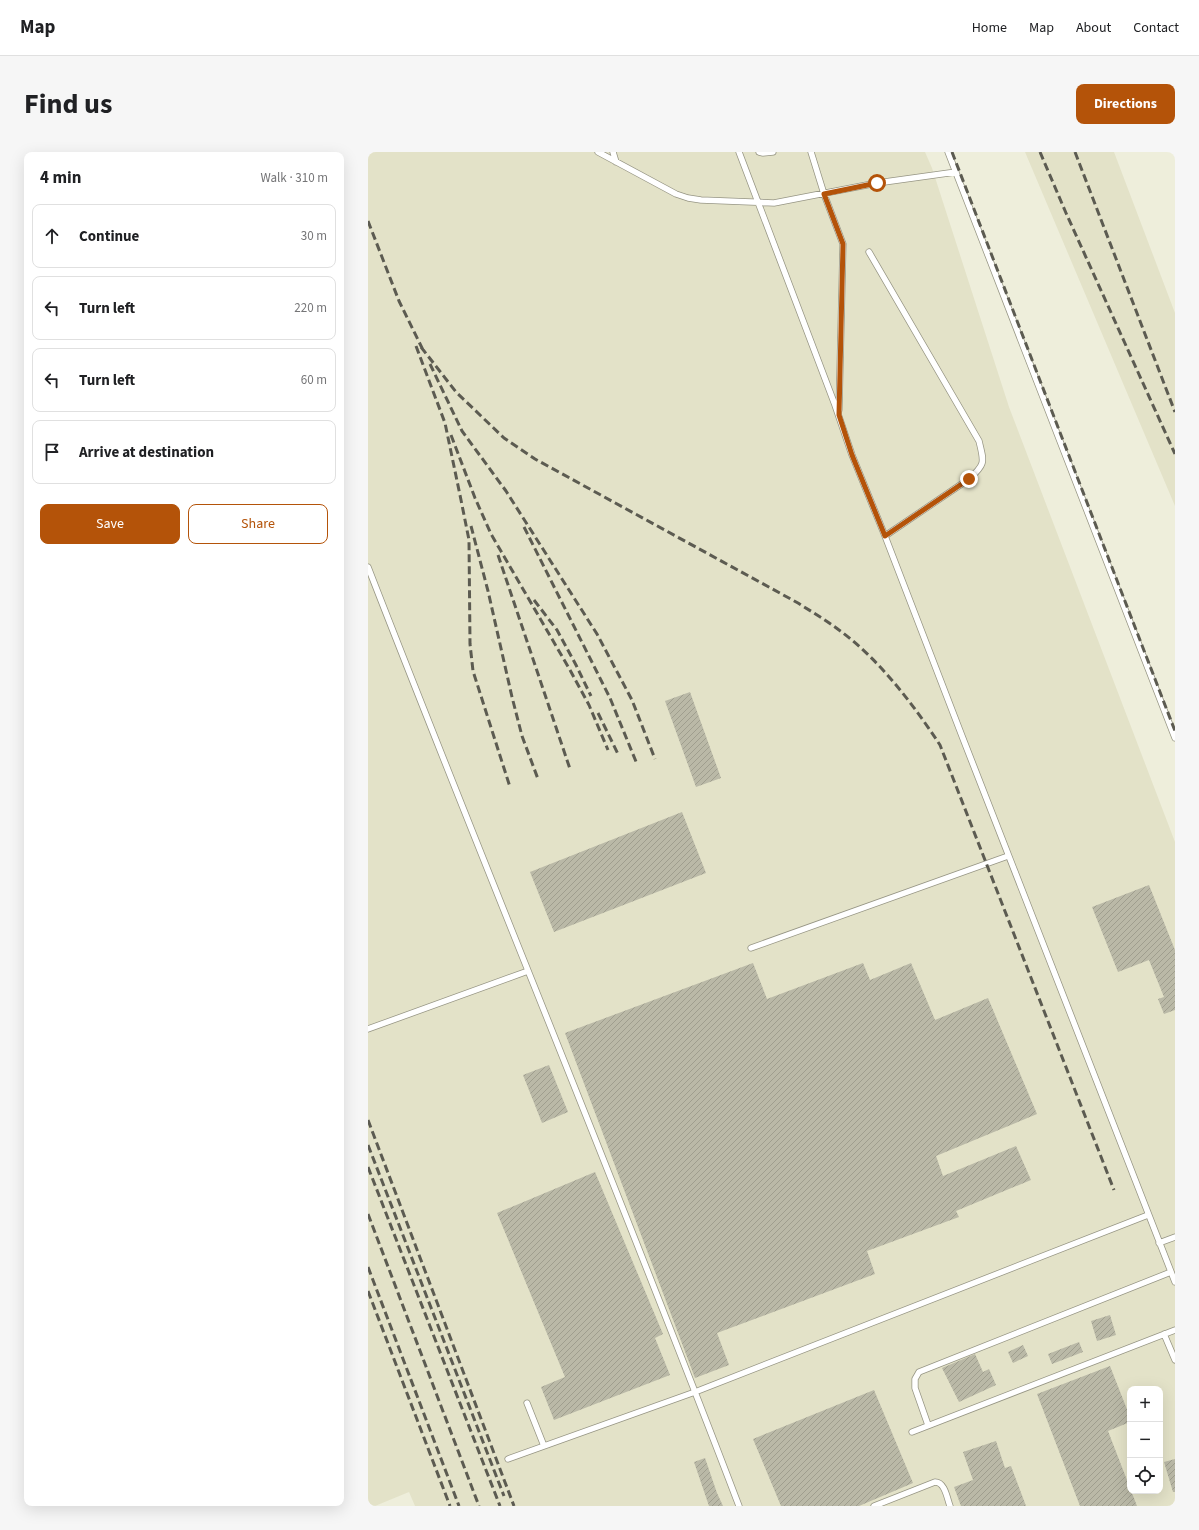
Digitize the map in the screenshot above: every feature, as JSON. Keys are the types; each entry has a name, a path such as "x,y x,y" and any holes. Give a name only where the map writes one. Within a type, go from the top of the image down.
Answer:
{"lane":[{"path":"598,152 676,194 688,198 774,203 877,183 956,172"},
{"path":"613,152 616,162"},
{"path":"739,152 839,415 852,455 885,536 1008,856 1175,1282"},
{"path":"759,152 773,152"},
{"path":"811,152 824,194 843,244 839,415"},
{"path":"948,152 1175,738"},
{"path":"869,252 979,441 983,456 981,468 969,479 885,536"},
{"path":"368,567 739,1506"},
{"path":"751,948 1008,856"},
{"path":"368,1029 528,971"},
{"path":"508,1459 695,1392 1148,1214"},
{"path":"1159,1243 1175,1237"},
{"path":"928,1426 915,1388 915,1379 919,1372 1171,1272"},
{"path":"912,1432 1175,1330"},
{"path":"1164,1334 1175,1360"},
{"path":"527,1403 544,1446"},
{"path":"874,1506 935,1482 939,1482 942,1485 950,1506"}],"shaded area":[{"path":"368,152 925,152 932,168 1009,407 1175,842 1175,1506 415,1506 409,1492 375,1506 368,1506"},
{"path":"1025,152 1114,152 1175,313 1175,506"}],"building":[{"path":"690,692 721,778 696,787 665,701"},
{"path":"682,812 706,873 554,932 530,872"},
{"path":"1149,885 1175,950 1175,1010 1164,1014 1158,999 1164,997 1149,960 1118,972 1092,907"},
{"path":"753,963 767,999 863,963 870,980 911,963 935,1020 988,998 1037,1114 936,1156 943,1176 1016,1146 1031,1180 956,1211 959,1217 867,1251 875,1274 717,1333 729,1365 695,1378 565,1033"},
{"path":"549,1065 568,1112 542,1123 523,1075"},
{"path":"595,1172 663,1334 655,1338 670,1375 554,1420 541,1387 565,1377 497,1213"},
{"path":"1110,1315 1116,1335 1097,1341 1091,1321"},
{"path":"1079,1342 1083,1352 1052,1364 1048,1354"},
{"path":"1023,1345 1028,1356 1013,1363 1008,1352"},
{"path":"975,1354 983,1372 989,1369 996,1385 959,1402 942,1368"},
{"path":"1110,1366 1127,1409 1127,1423 1108,1431 1127,1480 1127,1494 1132,1494 1137,1506 1080,1506 1037,1394"},
{"path":"874,1390 913,1483 859,1506 781,1506 753,1439"},
{"path":"996,1441 1005,1468 1011,1466 1026,1506 961,1506 954,1487 973,1480 963,1452"},
{"path":"705,1458 723,1506 709,1506 694,1462"},
{"path":"1175,1459 1175,1492 1173,1492 1164,1462"}],"railway":[{"path":"952,152 1175,731"},
{"path":"1040,152 1175,454"},
{"path":"1075,152 1175,412"},
{"path":"368,221 399,301 424,352"},
{"path":"416,346 445,423 469,540 470,644 473,671 510,787"},
{"path":"421,347 456,392 504,438 535,459 798,603 839,630 868,654 907,698 940,745 1114,1190"},
{"path":"430,364 462,431 506,491 597,634 632,700 655,759"},
{"path":"451,435 475,498 491,534 589,705 608,750"},
{"path":"471,526 522,736 538,779"},
{"path":"524,527 610,698 637,764"},
{"path":"498,555 570,769"},
{"path":"534,600 557,630 591,696"},
{"path":"598,713 619,756"},
{"path":"368,1120 514,1506"},
{"path":"368,1145 504,1496"},
{"path":"368,1167 500,1506"},
{"path":"368,1214 479,1506"},
{"path":"368,1267 459,1506"},
{"path":"368,1291 450,1506"}],"route":[{"path":"877,183 824,194 843,244 839,415 847,441 885,536 969,479"}]}
